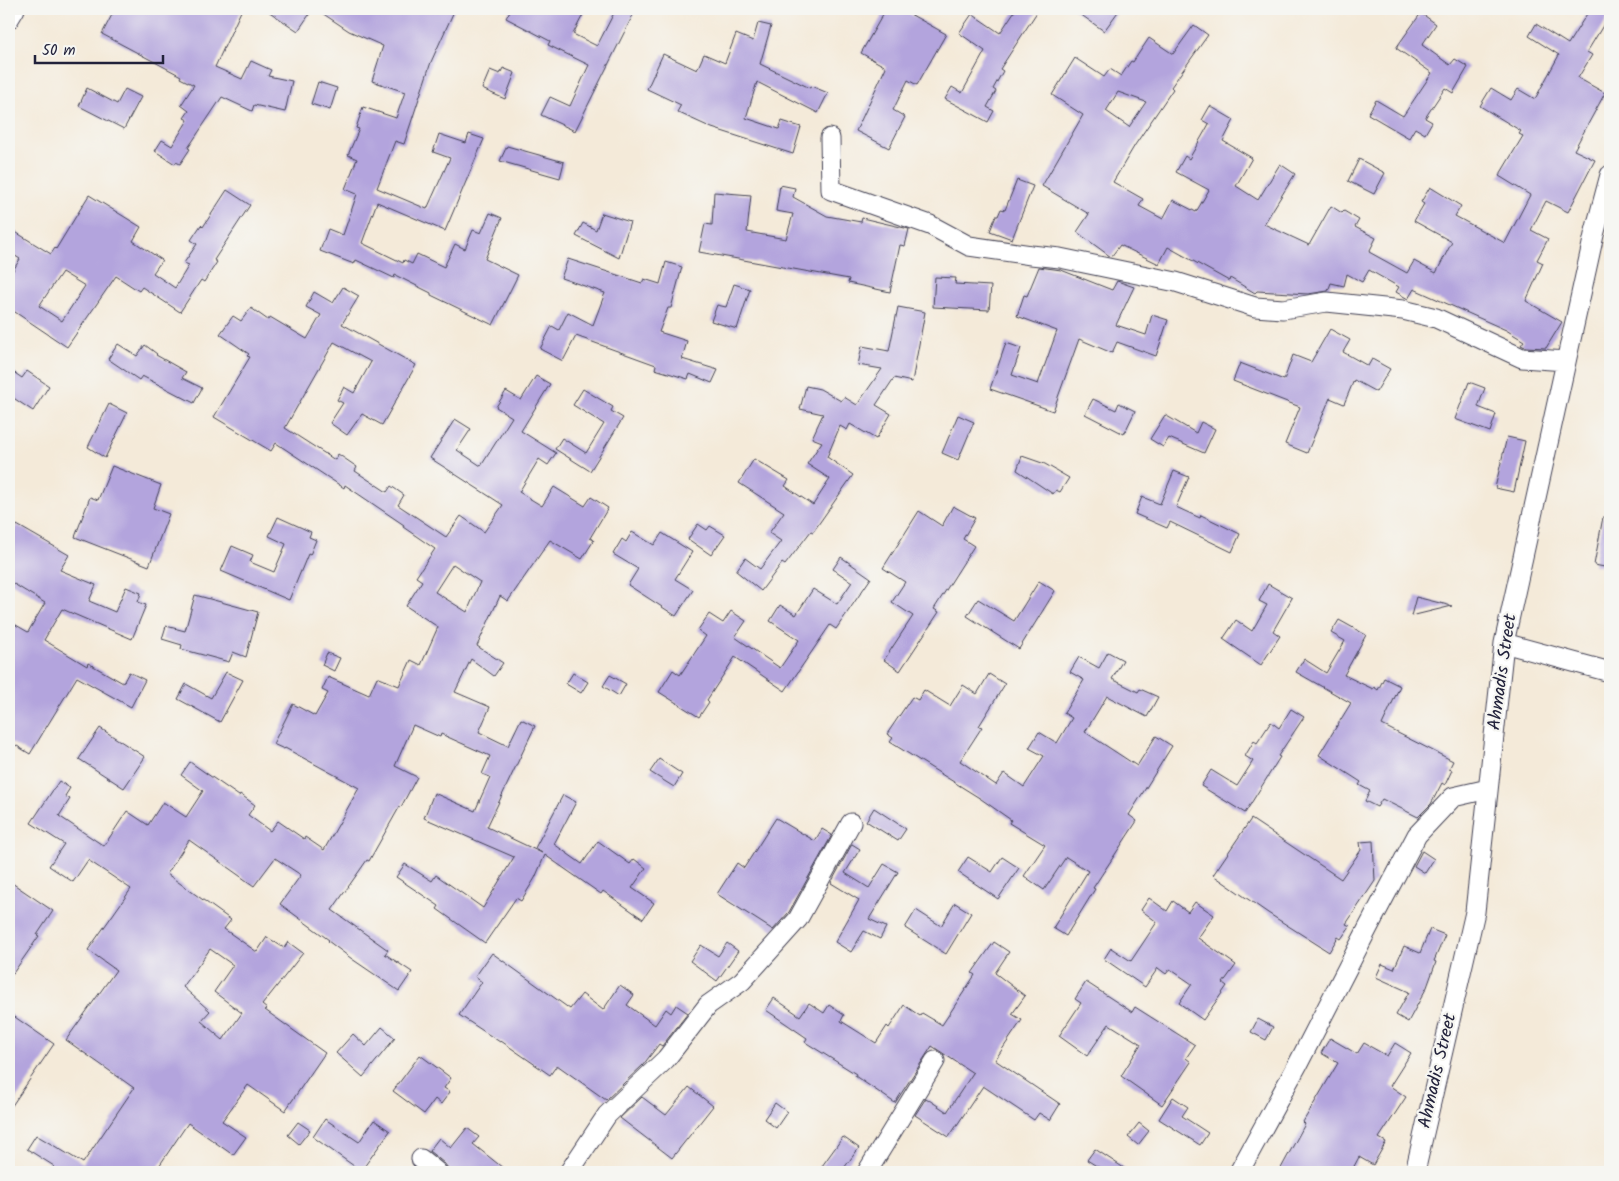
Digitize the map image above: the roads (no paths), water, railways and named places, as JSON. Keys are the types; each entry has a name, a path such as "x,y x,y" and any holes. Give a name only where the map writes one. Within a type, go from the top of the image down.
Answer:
{"street":[{"path":"9,20 15,9"},
{"path":"830,138 831,190 930,225 969,246 1060,258 1176,282 1255,307 1283,310 1327,302 1403,310 1436,318 1522,358 1566,361"},
{"name":"Ahmadis Street","path":"1415,1172 1475,912 1504,643 1566,361 1602,237 1610,175"},
{"path":"1504,643 1610,672"},
{"path":"1239,1172 1418,835 1453,797 1488,788"},
{"path":"569,1172 607,1115 666,1059 708,1006 742,981 798,919 852,823"},
{"path":"867,1172 935,1061"},
{"path":"421,1160 437,1172"}]}
